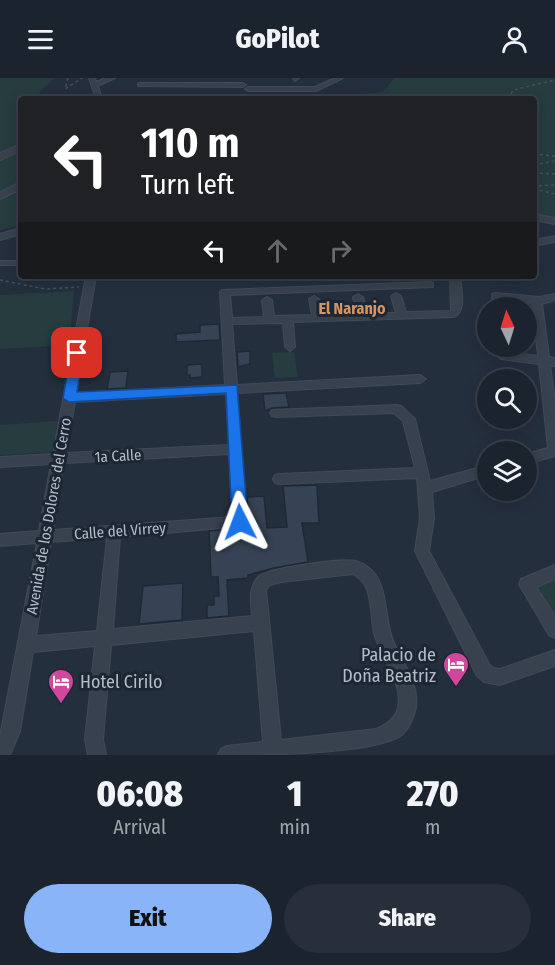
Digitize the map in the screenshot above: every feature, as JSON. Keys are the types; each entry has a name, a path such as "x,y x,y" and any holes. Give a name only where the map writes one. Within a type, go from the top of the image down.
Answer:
{"street":[{"path":"93,82 112,78"},
{"path":"237,78 247,90"},
{"path":"296,78 322,88"},
{"path":"140,85 247,90 322,88 340,78"},
{"path":"0,157 18,148"},
{"path":"0,196 18,187"},
{"path":"537,218 555,221"},
{"path":"0,237 18,232"},
{"path":"537,242 555,239"},
{"path":"0,263 18,263"},
{"path":"228,321 456,312 455,279"},
{"name":"Avenida de los Dolores del Cerro","path":"1,755 11,731 90,281"},
{"path":"236,449 228,321 224,294 228,290 373,281 411,281 430,285"},
{"path":"396,296 401,314"},
{"path":"496,296 504,297"},
{"path":"358,297 362,315"},
{"path":"537,301 555,297"},
{"path":"314,299 317,317"},
{"path":"267,300 269,319"},
{"path":"537,301 555,303"},
{"path":"537,301 550,362 555,450 537,456"},
{"path":"288,318 290,347"},
{"path":"515,357 550,362"},
{"path":"69,398 420,379"},
{"path":"276,413 400,410 409,419 426,488 427,536 422,551 483,670 490,676 501,677 555,658"},
{"name":"1a Calle","path":"0,462 236,449"},
{"name":"Calle del Virrey","path":"0,540 240,522 236,449"},
{"path":"280,479 422,473"},
{"path":"426,488 477,473"},
{"path":"97,755 94,739 114,539"},
{"path":"227,755 273,750 377,738 397,728 403,718 407,703 406,689 383,636 372,579 365,571 354,567 270,577 260,586 258,593 273,750"},
{"path":"555,572 525,584 555,630"},
{"path":"27,645 261,623"}],"path":[{"path":"68,78 65,89 82,78"},
{"path":"512,96 513,90 555,80"},
{"path":"537,154 555,156"},
{"path":"537,164 555,161"},
{"path":"537,173 555,174"},
{"path":"537,186 555,185"},
{"path":"537,190 555,194"},
{"path":"0,280 45,289 90,281"}],"green space":[{"path":"0,78 54,78 38,94 85,96 18,96 18,226 0,230"},
{"path":"394,78 555,78 555,221 537,218 537,96 341,96 383,92"},
{"path":"74,291 69,345 0,349 0,295"},
{"path":"294,352 298,377 275,378 272,353"},
{"path":"58,421 52,452 0,455 0,425"},
{"path":"555,579 555,622 532,586"}],"building":[{"path":"219,324 220,340 176,342 176,334 200,332 200,325"},
{"path":"250,351 250,364 238,367 237,352"},
{"path":"202,364 202,377 190,378 190,375 187,375 187,365"},
{"path":"128,371 126,388 107,389 110,372"},
{"path":"286,393 289,407 272,408 265,411 263,394"},
{"path":"317,485 319,523 302,523 308,562 274,568 248,575 248,578 227,580 229,616 207,618 207,605 214,605 214,596 219,596 218,577 211,577 209,531 247,527 249,522 247,497 264,496 267,528 287,527 283,486"},
{"path":"183,583 182,620 139,624 143,586"}],"place":[{"name":"Palacio de Doña Beatriz","path":"456,688"},
{"name":"Hotel Cirilo","path":"61,705"}],"district":[{"name":"El Naranjo","path":"352,308"}],"route":[{"path":"77,353 69,398 232,388 240,522"}]}
